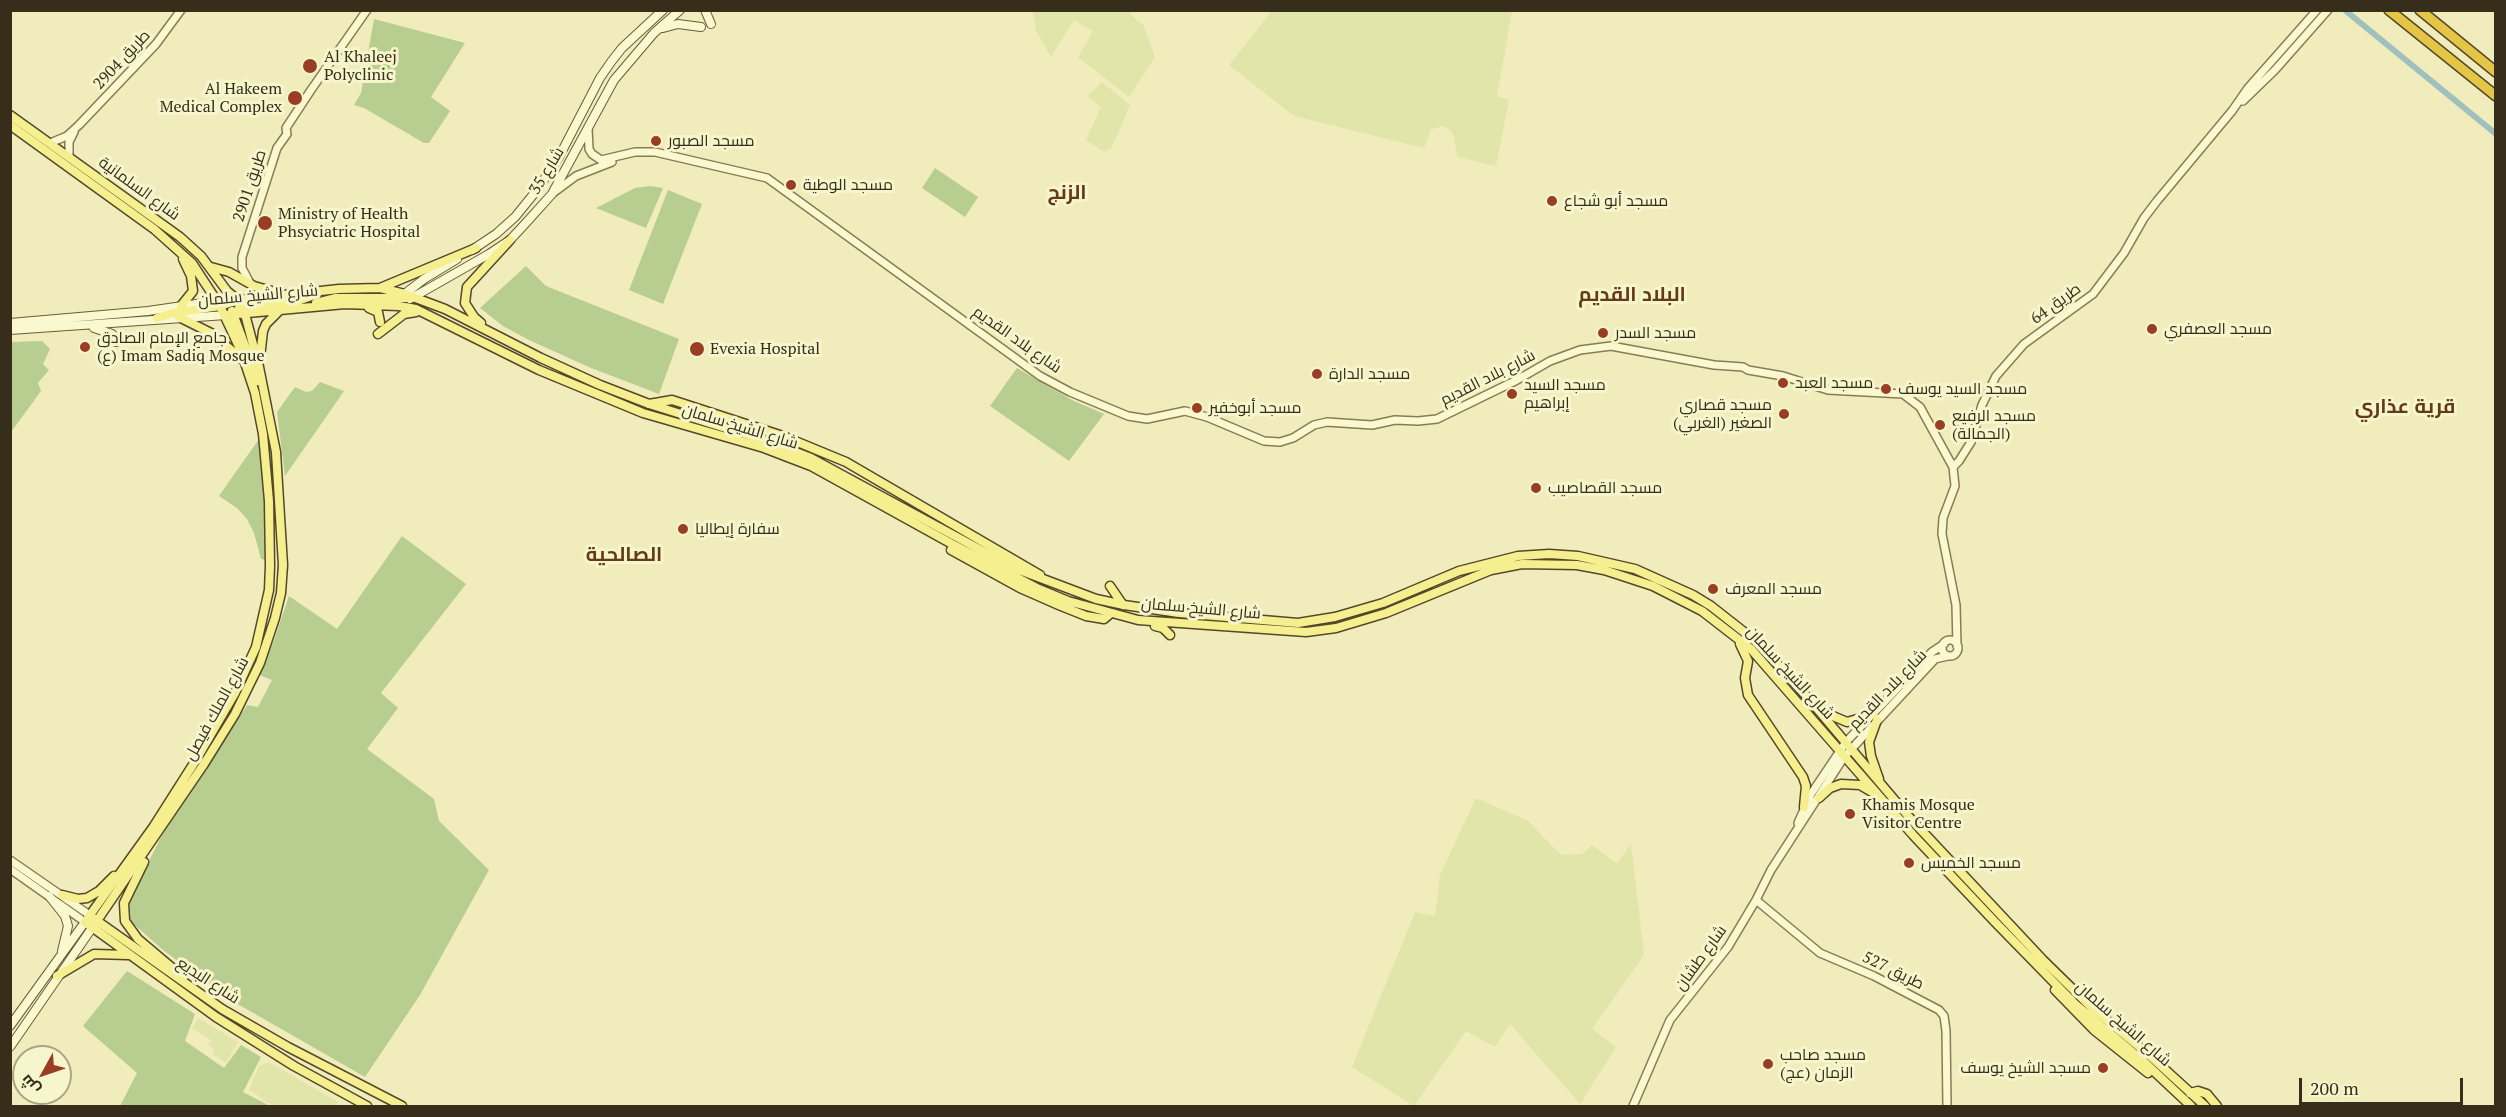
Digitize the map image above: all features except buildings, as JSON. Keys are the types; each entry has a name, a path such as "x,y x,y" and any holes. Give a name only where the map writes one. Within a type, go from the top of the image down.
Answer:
{"highway":[{"path":"2420,10 2496,72"},
{"path":"2389,11 2496,96"}],"main road":[{"path":"648,24 653,10"},
{"name":"شارع 35","path":"401,301 424,279 476,248 515,217 559,157 600,78 622,48 663,10"},
{"name":"شارع 35","path":"401,301 470,266 510,240 552,194 614,80 654,33 680,10"},
{"path":"705,10 711,24"},
{"path":"654,33 672,24 686,23 701,27"},
{"name":"شارع السلمانية","path":"10,115 180,237 211,267 227,291 231,307"},
{"name":"شارع السلمانية","path":"10,125 167,240 192,263 231,307"},
{"path":"167,240 179,243 193,254 231,307 257,378 267,397"},
{"path":"493,333 468,310 464,298 465,292 471,281 510,240"},
{"path":"380,288 476,248"},
{"path":"178,251 187,265 193,285 190,296 181,306"},
{"path":"211,267 229,272 254,286 291,294"},
{"name":"شارع الشيخ سلمان","path":"10,330 90,326 179,317 231,307 249,298 380,288 426,314 539,370 643,413 764,448 830,475 858,491 871,505 1086,616 1105,619 1111,614 1138,620 1187,625 1306,632 1336,628 1398,609 1491,570 1522,564 1547,563 1586,567 1632,578 1688,603 1733,633 1770,670 1945,870 2049,979 2191,1107"},
{"path":"158,318 173,313 306,300 322,292"},
{"path":"311,306 336,298 401,301"},
{"name":"شارع الشيخ سلمان","path":"10,322 148,311 181,306 279,310 401,301 446,309 570,372 649,404 770,442 839,472 1014,568 1096,599 1124,605 1179,613 1298,623 1335,617 1383,603 1459,571 1518,556 1549,554 1578,556 1635,569 1676,586 1711,606 1753,639 1816,708 1881,785 2059,976 2205,1107"},
{"path":"345,304 376,310 380,322"},
{"name":"شارع الملك فيصل","path":"157,828 235,693 256,647 265,611 270,566 269,501 262,428 231,307"},
{"name":"شارع الملك فيصل","path":"10,1047 91,922 235,714 260,663 275,618 281,593 283,566 276,452 260,367 231,307"},
{"path":"260,367 260,344 263,331 279,310"},
{"path":"378,334 404,314 416,312 426,314"},
{"path":"179,317 211,333 245,363"},
{"path":"90,326 112,334 116,342"},
{"path":"649,404 672,400 783,436 846,462 1023,563 1048,580"},
{"path":"839,472 846,462"},
{"path":"1110,586 1124,605"},
{"path":"1138,620 1163,628 1172,635 1187,625"},
{"path":"1733,633 1746,656 1745,678 1748,695 1803,777 1806,786 1804,807"},
{"path":"1816,708 1847,722 1876,717 1869,742 1871,756 1881,785"},
{"path":"1819,798 1830,788 1850,783 1860,785 1881,799"},
{"path":"62,895 78,899 87,898 99,891 157,828"},
{"path":"157,828 127,895 123,910 125,921 138,939 216,1005"},
{"path":"49,896 65,916 68,926 59,959"},
{"name":"شارع الملك فيصل","path":"10,1026 59,959 91,922"},
{"name":"شارع البديع","path":"91,922 130,955 216,1017 294,1066 367,1107"},
{"name":"شارع البديع","path":"91,922 216,1005 288,1047 402,1107"},
{"path":"57,976 94,954 130,955"},
{"path":"2049,979 2058,995 2086,1022 2186,1107"},
{"path":"2190,1093 2198,1091 2207,1094 2217,1107"}],"street":[{"name":"طريق 2904","path":"50,143 67,136 79,125 156,44 181,10"},
{"name":"طريق 2901","path":"254,286 244,273 242,257 274,155 287,134 286,128 368,10"},
{"path":"2314,20 2317,10"},
{"path":"2314,20 2328,10"},
{"name":"طريق 64","path":"1953,467 1971,442 1982,405 1996,376 2024,345 2093,294 2124,253 2144,218 2268,65 2314,20"},
{"name":"طريق 64","path":"2232,111 2275,70 2314,20"},
{"path":"2268,65 2275,70"},
{"name":"طريق 2904","path":"69,157 69,142 79,125"},
{"name":"شارع بلاد القديم","path":"588,126 588,144 596,158 605,160 639,152 668,155 767,178 1032,371 1070,392 1128,416 1147,418 1185,411 1207,417 1264,441 1280,442 1293,438 1314,425 1327,422 1372,424 1395,420 1437,419 1550,361 1587,348 1611,346 1714,365 1720,369 1780,375 1828,390 1858,393 1892,392 1907,396 1922,410 1953,467"},
{"name":"شارع بلاد القديم","path":"552,194 587,171 639,152"},
{"path":"1953,467 1955,486 1943,518 1942,534 1956,605 1957,646 1954,655 1948,656 1943,651 1954,626 1956,605"},
{"path":"1946,642 1954,642 1957,646"},
{"name":"شارع بلاد القديم","path":"1876,717 1932,652 1946,642"},
{"name":"شارع بلاد القديم","path":"1848,746 1935,659 1948,656"},
{"name":"شارع طشان","path":"1797,829 1804,807 1848,746"},
{"name":"شارع طشان","path":"1633,1107 1670,1020 1721,958 1766,879 1819,798 1842,754"},
{"name":"شارع البديع","path":"10,860 62,895 91,922"},
{"name":"شارع البديع","path":"10,869 91,922"},
{"name":"طريق 527","path":"1756,900 1820,954 1874,976 1939,1010 1944,1016 1946,1031 1947,1107"}],"green space":[{"path":"1033,11 1132,11 1130,14 1144,26 1155,57 1129,97 1078,57 1093,31 1074,20 1051,57 1036,31"},
{"path":"1272,11 1512,11 1497,96 1509,100 1496,166 1457,157 1454,137 1450,130 1443,126 1431,129 1424,148 1294,116 1229,65"},
{"path":"374,19 465,43 431,97 450,111 429,143 424,143 364,108 354,105 361,93"},
{"path":"1102,82 1130,105 1111,149 1104,152 1086,140 1101,107 1088,96"},
{"path":"935,168 978,197 965,217 922,188"},
{"path":"650,186 663,188 646,228 596,208 635,188"},
{"path":"668,190 702,204 663,304 629,290"},
{"path":"526,266 546,286 679,339 659,394 591,368 529,340 503,326 480,308"},
{"path":"42,341 50,349 43,364 49,370 38,383 41,391 11,432 11,342"},
{"path":"1017,368 1072,400 1104,414 1069,461 990,406"},
{"path":"320,382 344,391 285,476 277,412 295,387 306,392 312,391"},
{"path":"259,439 268,542 267,560 261,559 254,533 247,519 237,508 219,496"},
{"path":"402,536 466,584 381,693 398,708 367,749 434,799 439,821 489,870 420,995 365,1077 229,999 163,950 129,920 128,903 163,833 247,705 258,707 272,680 257,674 273,643 289,596 337,629"},
{"path":"1476,798 1528,821 1561,855 1582,854 1592,845 1617,864 1631,844 1644,955 1592,1029 1616,1047 1580,1104 1510,1024 1495,1047 1466,1031 1414,1106 1352,1067 1415,912 1435,916 1440,875"},
{"path":"127,971 195,1014 185,1041 224,1068 241,1045 261,1057 243,1092 270,1106 120,1106 137,1073 83,1026"},
{"path":"198,1018 238,1042 226,1063 212,1054 215,1049 208,1045 211,1040 192,1028"},
{"path":"269,1062 338,1102 336,1106 273,1106 249,1090 259,1066"}],"waterway":[{"path":"2346,11 2496,134"}],"place":[{"name":"Al Khaleej Polyclinic","path":"310,66"},
{"name":"Al Hakeem Medical Complex","path":"295,98"},
{"name":"مسجد الصبور","path":"656,141"},
{"name":"مسجد الوطية","path":"791,185"},
{"name":"مسجد أبو شجاع","path":"1552,201"},
{"name":"Ministry of Health Phsyciatric Hospital","path":"265,223"},
{"name":"مسجد العصفري","path":"2152,329"},
{"name":"مسجد السدر","path":"1603,333"},
{"name":"جامع الإمام الصادق (ع) Imam Sadiq Mosque","path":"85,347"},
{"name":"Evexia Hospital","path":"697,349"},
{"name":"مسجد الدارة","path":"1317,374"},
{"name":"مسجد العبد","path":"1783,383"},
{"name":"مسجد السيد يوسف","path":"1886,389"},
{"name":"مسجد السيد إبراهيم","path":"1512,394"},
{"name":"مسجد أبوخفير","path":"1197,408"},
{"name":"مسجد قصاري الصغير (الغربي)","path":"1784,414"},
{"name":"مسجد الرفيع (الجمالة)","path":"1940,425"},
{"name":"مسجد القصاصيب","path":"1536,488"},
{"name":"سفارة إيطاليا","path":"683,529"},
{"name":"مسجد المعرف","path":"1713,589"},
{"name":"Khamis Mosque Visitor Centre","path":"1850,814"},
{"name":"مسجد الخميس","path":"1909,863"},
{"name":"مسجد صاحب الزمان (عج)","path":"1768,1064"},
{"name":"مسجد الشيخ يوسف","path":"2103,1068"}],"district":[{"name":"الزنج","path":"1067,193"},
{"name":"البلاد القديم","path":"1632,295"},
{"name":"قرية عذاري","path":"2405,407"},
{"name":"الصالحية","path":"624,555"}]}
